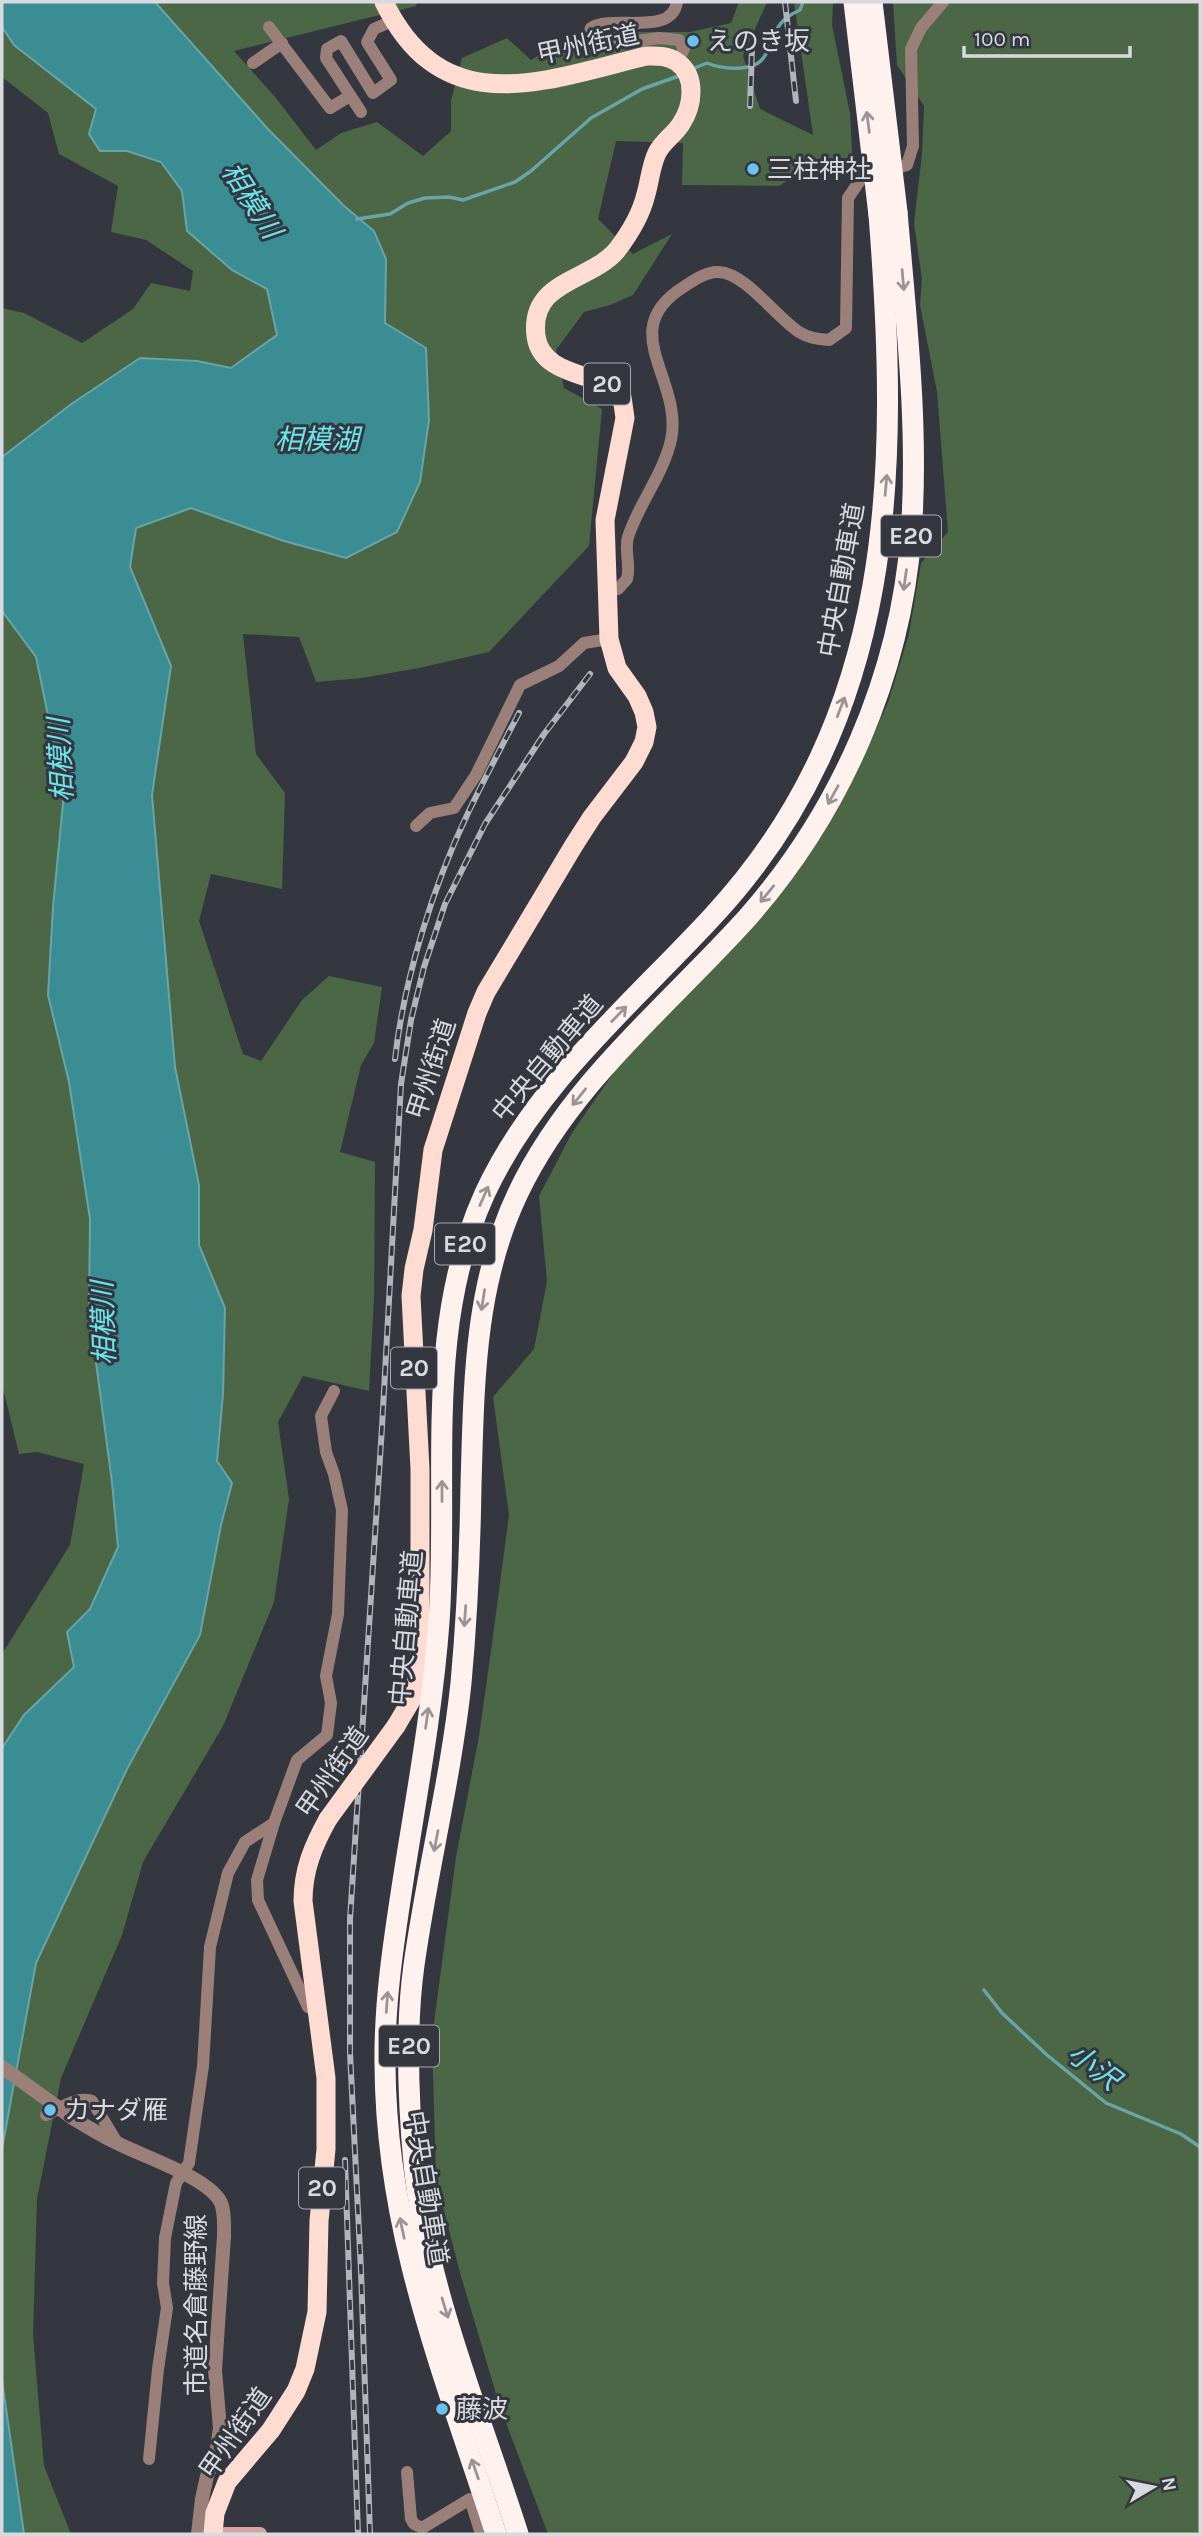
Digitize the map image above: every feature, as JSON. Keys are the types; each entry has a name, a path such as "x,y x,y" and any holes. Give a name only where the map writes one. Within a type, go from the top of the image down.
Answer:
{"highway":[{"name":"甲州街道","path":"213,2534 218,2504 227,2482 285,2411 305,2369 317,2312 319,2221 326,2149 326,2078 303,1884 310,1855 328,1819 397,1726 415,1694 420,1656 420,1469 411,1296 433,1150 467,1038 486,992 592,817 634,762 644,742 647,727 645,712 637,696 617,668 609,639 605,520 624,428 625,407 622,397 615,389 556,366 546,357 536,337 536,327 541,304 547,296 567,281 597,268 616,251 630,231 639,215 657,153 679,127 691,104 691,89 683,70 665,57 646,56 518,85 477,82 432,62 404,37 384,2"},
{"name":"中央自動車道","path":"518,2534 430,2258 415,2169 408,2066 413,1972 456,1728 470,1547 478,1337 484,1292 494,1254 516,1197 549,1137 623,1045 745,920 807,839 843,776 872,713 893,646 910,540 913,435 909,358 854,2"},
{"name":"中央自動車道","path":"496,2534 420,2306 406,2250 390,2163 385,2072 392,1953 439,1624 441,1422 451,1300 471,1226 502,1160 541,1102 602,1031 733,894 758,864 792,814 821,756 846,694 864,633 878,554 888,468 888,213 872,2"}],"main road":[{"path":"225,2534 260,2534"}],"street":[{"path":"677,2 673,13 664,20 639,23 603,22 591,28 590,34 593,43 600,46 659,38 679,40 684,49 683,70"},
{"path":"608,591 618,589 627,579 627,541 663,464 671,439 672,407 651,337 655,315 673,293 709,273 720,272 731,275 743,284 799,333 814,339 829,340 846,328 848,198 861,179 907,165 914,146 911,49 921,28 943,2"},
{"path":"360,113 326,58 327,49 341,41 373,93 391,80 367,42 374,29 394,20"},
{"path":"269,27 330,108 350,96"},
{"path":"253,63 282,43"},
{"path":"415,826 430,813 454,808 476,775 520,685 559,666 584,643 609,639"},
{"path":"318,2012 308,2007 258,1900 257,1880 297,1760 327,1735 331,1703 326,1676 338,1614 342,1510 326,1452 321,1416 334,1391"},
{"path":"149,2459 167,2308 163,2283 165,2238 176,2183 189,2163 203,2066 210,1947 228,1873 245,1842 274,1823"},
{"name":"市道名倉藤野線","path":"2,2067 74,2119 118,2144 183,2173 214,2193 221,2202 224,2216 215,2370 220,2428 218,2448 207,2476 202,2500 198,2534"},
{"path":"46,2115 85,2098 92,2101 118,2144"},
{"path":"407,2472 411,2519 414,2524 422,2528 470,2499 481,2534"}],"green space":[{"path":"155,2 417,2 416,6 234,51 276,98 316,150 341,133 377,122 423,156 451,131 451,101 462,58 507,38 531,60 577,32 690,32 731,23 739,2 767,2 743,56 760,109 813,135 794,2 833,2 832,25 850,113 853,170 821,169 819,160 779,186 682,185 683,143 616,141 598,219 633,254 672,234 633,295 584,312 556,350 564,388 602,409 589,546 489,652 362,678 316,682 299,637 243,634 256,754 285,793 282,889 211,874 199,921 243,1054 261,1061 302,1000 329,976 382,987 374,1043 361,1065 340,1152 375,1162 374,1299 369,1391 303,1376 278,1422 289,1499 274,1602 223,1726 143,1862 122,1935 61,2078 37,2199 33,2335 44,2466 71,2534 24,2534 2,2373 2,2149 36,1963 127,1769 200,1635 221,1525 232,1483 217,1461 223,1394 225,1308 199,1245 199,1185 175,1067 152,795 171,666 130,567 136,528 191,508 284,541 347,558 385,323 386,259 374,231 343,205 267,128"},
{"path":"893,2 1200,2 1200,2534 548,2534 499,2404 459,2269 436,2179 432,2038 456,1857 479,1736 509,1515 493,1397 534,1349 547,1281 539,1196 572,1133 625,1056 849,786 888,703 909,634 921,563 948,532 937,392 920,305 922,279 914,223 924,106 897,65"},
{"path":"2,27 14,45 96,109 89,134 100,151 127,151 161,162 182,191 187,231 232,270 267,289 277,335 231,368 197,361 140,358 70,405 2,457 2,308 24,313 82,343 133,309 151,283 190,291 193,271 146,240 111,232 118,186 59,154 48,113 2,77"},
{"path":"2,611 36,657 64,793 48,995 69,1082 90,1219 89,1310 118,1547 90,1609 67,1632 75,1666 24,1715 2,1748 2,1654 70,1545 84,1464 37,1452 19,1454 2,1384"}],"water":[{"name":"相模湖","path":"2,2 155,2 267,128 343,205 374,231 386,259 385,323 426,348 429,420 420,482 397,532 346,558 284,541 191,508 136,528 130,567 171,666 152,795 175,1067 199,1185 199,1245 225,1308 223,1394 217,1461 232,1483 221,1525 200,1635 127,1769 36,1963 2,2149 2,1748 24,1715 74,1667 67,1632 90,1609 118,1547 89,1310 90,1219 69,1082 48,995 64,793 36,657 2,611 2,457 70,405 140,358 197,361 231,368 277,335 267,289 232,270 187,231 182,191 161,162 127,151 100,151 89,134 96,109 14,45 2,27"},
{"path":"2,2380 24,2534 2,2534"}],"waterway":[{"path":"692,69 707,63 720,67 753,66 764,57 779,25 800,10 803,2"},
{"path":"357,219 390,214 408,203 425,198 449,197 463,200 515,182 591,118 642,89 679,76"},
{"name":"小沢","path":"984,1990 1002,2013 1047,2055 1106,2103 1181,2134 1200,2147"}],"railway":[{"path":"785,2 796,101"},
{"path":"750,106 752,49"},
{"path":"370,2534 350,2053 350,1919 401,1084 411,1020 424,967 445,904 485,824 544,734 590,674"},
{"path":"395,1059 413,965 443,871 468,813 519,713"},
{"path":"345,2160 358,2534"}],"place":[{"name":"えのき坂","path":"693,41"},
{"name":"三柱神社","path":"753,169"},
{"name":"カナダ雁","path":"50,2110"},
{"name":"藤波","path":"442,2409"}],"water label":[{"name":"相模川","path":"252,200"},
{"name":"相模川","path":"60,760"},
{"name":"相模川","path":"103,1323"}]}
